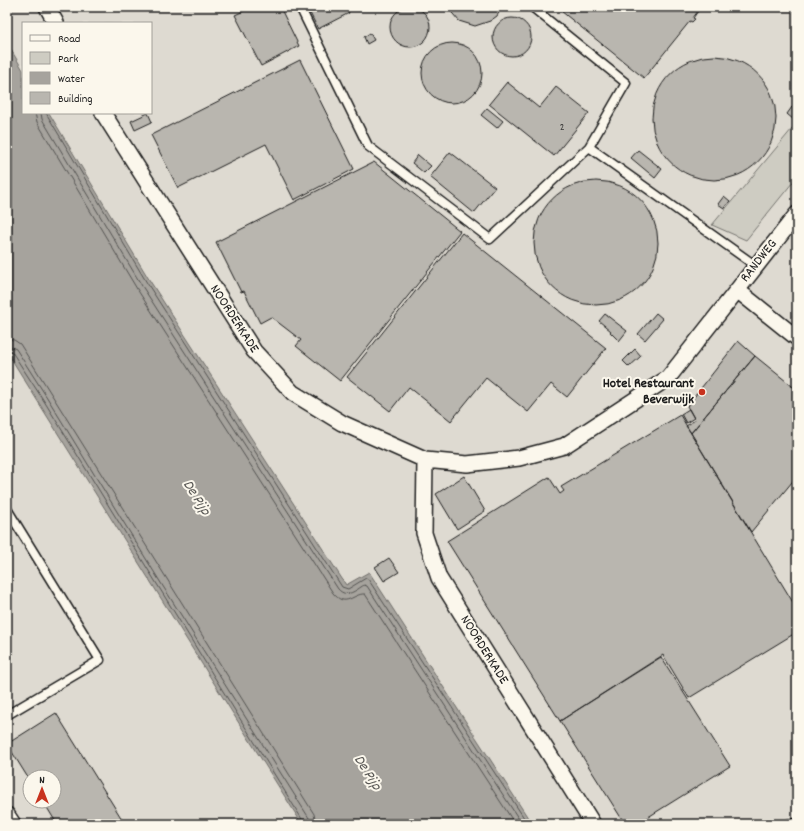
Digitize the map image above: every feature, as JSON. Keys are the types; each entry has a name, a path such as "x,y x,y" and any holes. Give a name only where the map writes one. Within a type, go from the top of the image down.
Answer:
{"street":[{"path":"47,7 55,22"},
{"name":"NOORDERKADE","path":"104,114 254,351 288,388 293,393 342,423 425,460 467,464 519,458 564,446 668,378 737,290"},
{"name":"RANDWEG","path":"737,290 797,214"},
{"path":"737,290 797,338"},
{"name":"NOORDERKADE","path":"425,460 424,533 439,578 593,824"},
{"path":"7,815 13,824"}],"lane":[{"path":"300,7 368,146 490,239 589,147 626,83 532,7"},
{"path":"589,147 756,266"},
{"path":"7,509 100,660 7,715"},
{"path":"788,824 797,823"}],"shaded area":[{"name":"De Pijp","path":"7,7 797,7 797,824 7,824"}],"green space":[{"path":"797,123 797,177 746,240 712,225"}],"water":[{"path":"7,43 22,68 22,114 50,114 150,281 346,585 369,572 532,824 302,824 7,352"}],"building":[{"path":"252,7 280,7 299,46 261,66 235,15"},
{"path":"307,7 346,7 349,13 318,29"},
{"path":"410,7 424,13 430,27 424,41 410,47 396,41 390,27 396,13"},
{"path":"447,7 502,7 497,16 490,21 475,26 459,21"},
{"path":"556,7 701,7 693,18 695,19 692,22 690,21 644,78"},
{"path":"508,18 516,18 523,21 528,26 531,37 528,48 523,53 516,56 508,56 501,53 496,48 493,41 493,33 496,26 501,21"},
{"path":"370,33 374,40 367,44 364,37"},
{"path":"452,43 468,48 473,52 477,57 482,73 477,89 473,94 468,98 452,103 436,98 431,94 427,89 422,73 427,57 431,52 436,48"},
{"path":"720,56 738,60 749,66 762,78 772,94 776,118 772,142 766,153 754,166 732,178 708,180 690,176 679,170 666,158 654,136 652,112 656,94 662,83 674,70 696,58"},
{"path":"300,60 354,169 294,200 266,144 178,188 151,135"},
{"path":"507,82 539,108 556,87 589,113 554,156 489,104"},
{"path":"792,107 797,111 797,115 794,120 787,114"},
{"path":"487,108 503,121 497,128 481,115"},
{"path":"148,114 152,122 135,130 131,121"},
{"path":"638,150 662,169 655,178 631,158"},
{"path":"450,152 495,187 474,213 430,177"},
{"path":"418,155 431,166 424,173 412,163"},
{"path":"374,162 460,231 340,381 296,346 301,340 271,317 260,323 244,291 241,292 216,242"},
{"path":"596,181 608,182 620,186 630,191 640,199 648,209 653,219 657,231 657,255 653,267 648,277 640,287 630,295 620,300 608,304 596,305 584,304 572,300 562,295 552,287 544,277 539,267 535,255 534,243 535,231 539,219 544,209 552,199 562,191 572,186 584,182"},
{"path":"724,196 730,201 724,208 718,204"},
{"path":"462,233 606,348 567,397 551,384 528,412 486,378 451,421 409,387 390,411 347,377"},
{"path":"656,313 663,319 645,340 638,334"},
{"path":"605,314 627,331 619,341 610,332 611,331 599,321"},
{"path":"738,341 755,356 691,433 686,426 695,420 687,406"},
{"path":"635,349 641,356 629,367 623,361"},
{"path":"755,356 797,390 797,476 751,532 691,433"},
{"path":"689,409 694,418 686,423 681,414"},
{"path":"680,415 797,609 797,632 689,698 663,655 560,721 447,541 549,477 560,494 564,491 561,487"},
{"path":"464,476 485,511 457,529 436,494"},
{"path":"389,558 399,572 384,581 375,567"},
{"path":"661,657 730,766 637,824 625,824 560,721"},
{"path":"56,713 125,824 57,824 48,809 62,809 62,769 23,769 7,744"}],"place":[{"name":"Hotel Restaurant Beverwijk","path":"702,392"}]}
